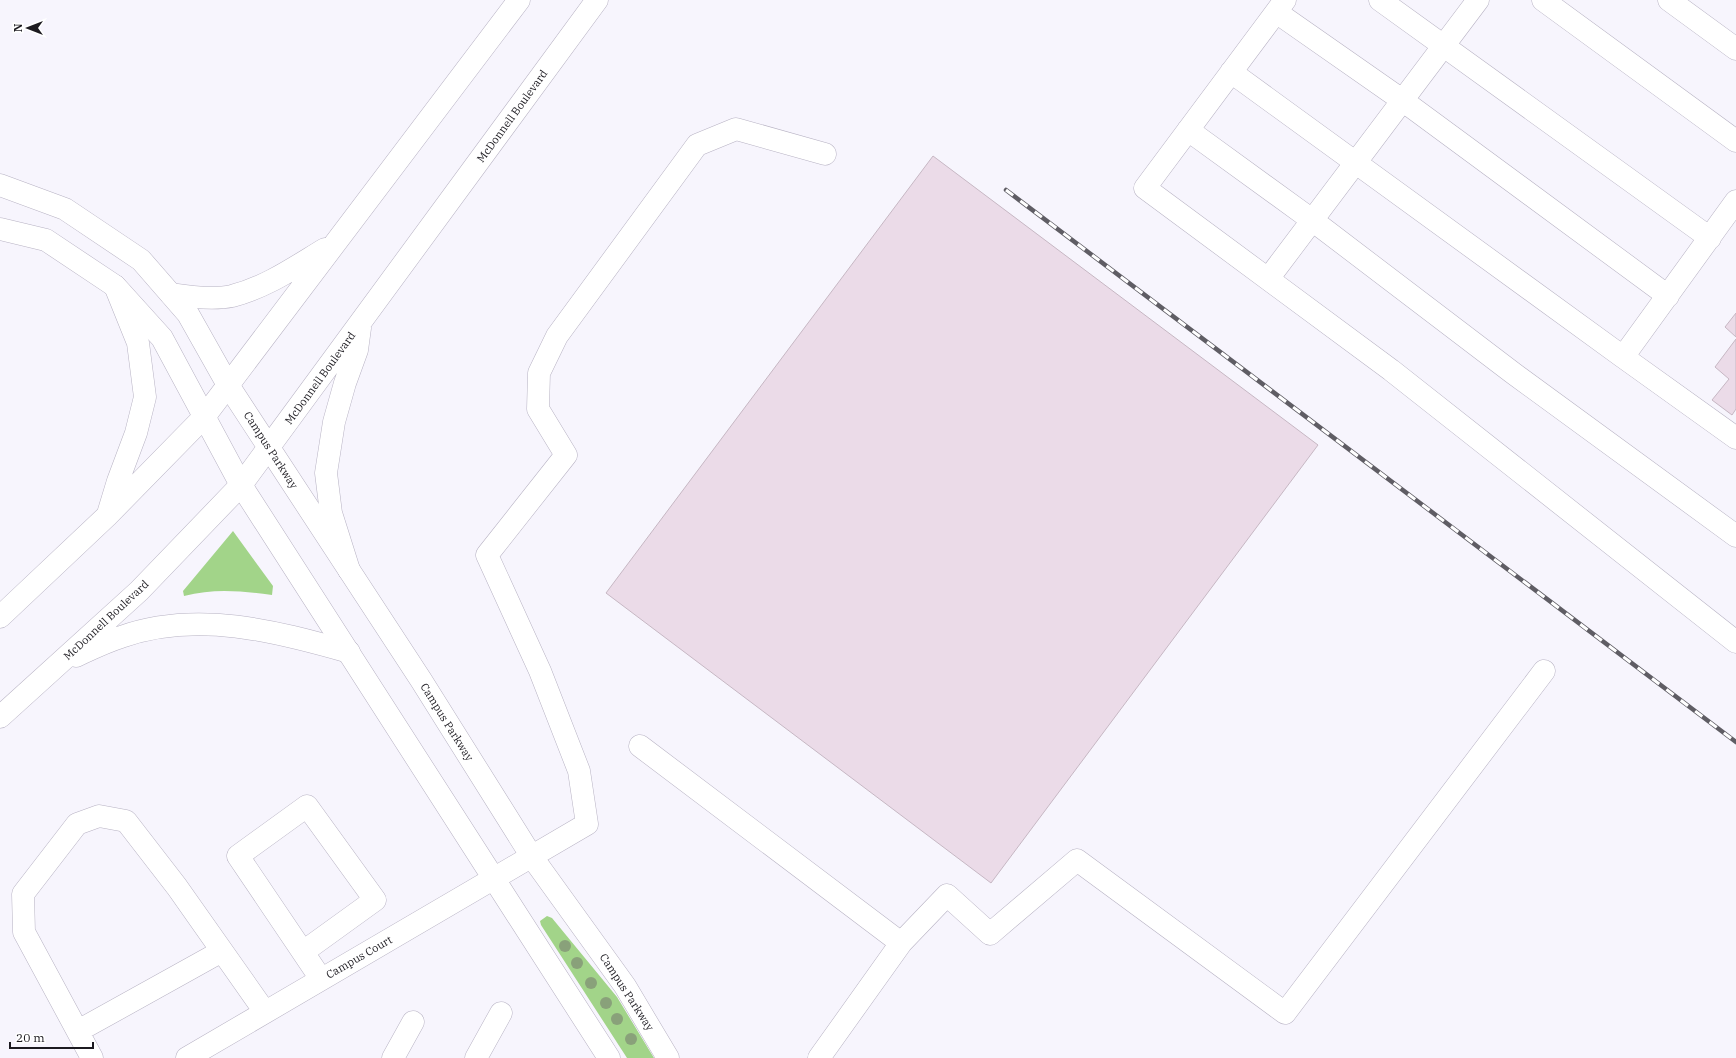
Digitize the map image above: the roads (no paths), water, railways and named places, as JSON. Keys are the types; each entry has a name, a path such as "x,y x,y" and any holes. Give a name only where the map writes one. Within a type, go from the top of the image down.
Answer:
{"main road":[{"path":"0,617 108,516 204,417 519,0"},
{"name":"McDonnell Boulevard","path":"0,717 139,591 241,485 597,0"},
{"path":"1380,0 1710,238"},
{"path":"1268,279 1478,0"},
{"path":"1543,0 1736,141"},
{"path":"1669,0 1736,49"},
{"path":"1668,296 1402,100 1281,6 1144,188 1391,370 1734,636"},
{"path":"1231,72 1736,438"},
{"name":"Campus Court","path":"187,1058 587,824 579,771 540,671 487,556 566,455 538,409 539,373 557,336 696,145 736,129 825,154"},
{"path":"1188,130 1312,220 1513,373 1736,536"},
{"name":"Campus Parkway","path":"0,185 65,209 141,260 188,314 228,385 421,680 532,857 625,986 668,1058"},
{"path":"1623,357 1736,202"},
{"path":"0,229 46,240 115,286 162,338 241,485 495,878 609,1058"},
{"path":"171,294 195,298 231,296 272,282 336,242"},
{"path":"108,516 118,481 136,433 145,397 138,343 115,286"},
{"path":"348,570 330,513 326,473 334,422 345,383 357,350 361,322"},
{"path":"60,663 121,636 184,624 222,625 265,630 298,637 349,652"},
{"path":"819,1058 901,943 947,895 990,934 1077,860 1285,1013 1544,671"},
{"path":"640,746 901,943"},
{"path":"303,952 375,900 307,806 238,856 321,979"},
{"path":"92,1058 24,932 23,894 77,824 99,816 126,821 177,887 265,1012"},
{"path":"78,1031 222,951"},
{"path":"476,1058 501,1013"},
{"path":"393,1058 413,1022"}],"railway":[{"path":"1006,190 1736,742"}]}
